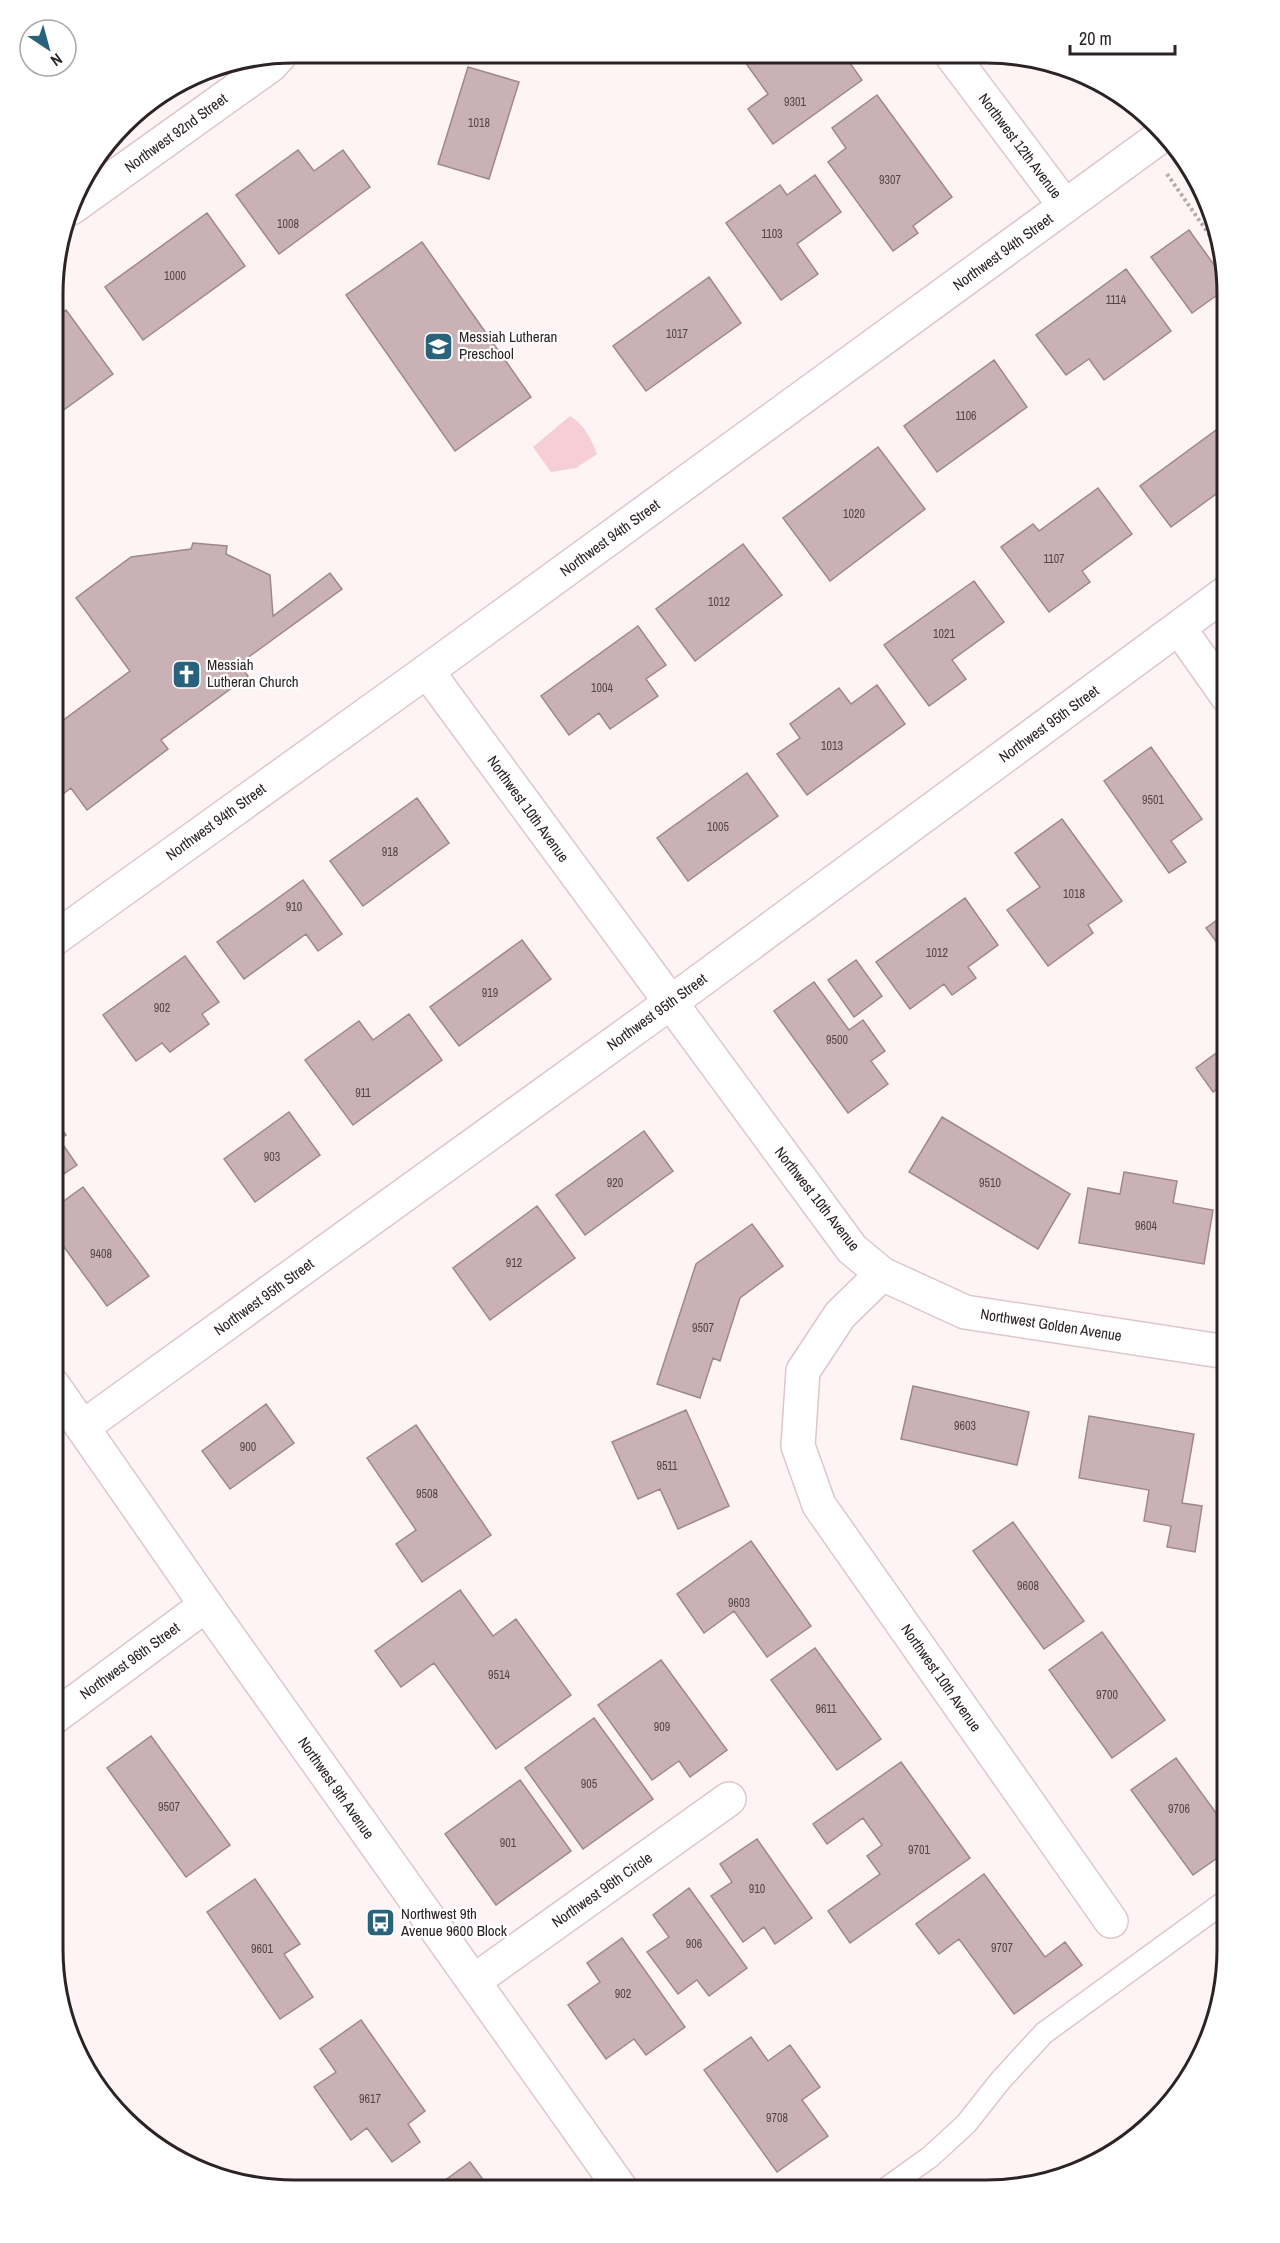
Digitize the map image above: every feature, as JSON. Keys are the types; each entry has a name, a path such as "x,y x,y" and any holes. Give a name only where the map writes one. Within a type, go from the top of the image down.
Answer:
{"street":[{"name":"Northwest 12th Avenue","path":"957,63 1065,206"},
{"name":"Northwest 92nd Street","path":"84,199 272,64"},
{"name":"Northwest 94th Street","path":"63,933 427,671 1156,140"},
{"name":"Northwest 95th Street","path":"83,1427 670,1003 1217,600"},
{"path":"1179,628 1217,682"},
{"name":"Northwest 10th Avenue","path":"427,671 852,1249 882,1274 840,1315 803,1371 798,1446 819,1505 1112,1921"},
{"name":"Northwest Golden Avenue","path":"882,1274 966,1312 1217,1350"},
{"name":"Northwest 9th Avenue","path":"63,1399 206,1605 615,2180"},
{"name":"Northwest 96th Street","path":"63,1711 206,1605"},
{"name":"Northwest 96th Circle","path":"474,1982 729,1799"}],"lane":[{"path":"898,2180 930,2157 966,2124 1000,2081 1044,2033 1217,1907"}],"path":[{"path":"1156,140 1207,228"}],"shaded area":[{"path":"570,416 584,428 597,454 576,468 551,472 533,447"}],"building":[{"path":"746,63 850,63 862,80 773,144 748,109 768,94"},
{"path":"468,67 519,82 489,179 438,164"},
{"path":"877,95 952,197 913,226 918,233 893,251 828,162 846,148 832,128"},
{"path":"298,150 314,171 343,150 370,187 279,254 236,195"},
{"path":"815,175 841,212 797,244 818,274 781,300 726,223 780,185 787,195"},
{"path":"207,213 245,266 143,340 105,287"},
{"path":"1189,230 1215,267 1217,295 1192,313 1151,257"},
{"name":"Messiah Lutheran Preschool","path":"422,242 531,397 455,451 346,295"},
{"path":"1126,269 1171,331 1104,380 1089,359 1066,375 1036,335"},
{"path":"709,277 741,323 646,391 613,346"},
{"path":"66,310 113,374 63,410 63,312"},
{"path":"994,360 1027,407 937,472 904,426"},
{"path":"1217,429 1217,493 1171,527 1140,486"},
{"path":"878,447 925,509 830,581 783,518"},
{"path":"1098,488 1132,534 1082,571 1090,582 1049,612 1001,547 1033,524 1039,531"},
{"name":"Messiah Lutheran Church","path":"193,543 227,546 226,554 270,575 273,616 330,573 342,589 239,664 248,676 161,740 168,749 87,810 71,788 63,794 63,720 130,671 76,598 131,557 191,549"},
{"path":"743,544 782,595 695,661 656,609"},
{"path":"974,581 1004,622 952,660 966,679 929,706 884,645"},
{"path":"638,626 666,665 646,679 658,696 610,729 599,713 569,735 541,696"},
{"path":"877,685 905,724 807,795 777,754 800,738 790,724 839,688 851,704"},
{"path":"1151,747 1202,819 1171,841 1186,862 1169,873 1104,781"},
{"path":"747,773 778,816 688,881 657,838"},
{"path":"417,798 449,843 363,906 330,861"},
{"path":"1062,819 1122,901 1088,925 1093,933 1048,966 1007,910 1040,887 1015,853"},
{"path":"303,880 342,934 318,951 306,934 244,979 217,942"},
{"path":"965,898 998,945 968,967 976,978 952,995 944,984 910,1009 876,962"},
{"path":"1217,920 1217,943 1206,928"},
{"path":"522,940 551,979 459,1046 430,1007"},
{"path":"185,956 219,1002 202,1014 209,1024 170,1052 162,1043 136,1061 103,1015"},
{"path":"856,960 882,996 854,1017 828,980"},
{"path":"814,982 849,1030 863,1020 885,1051 871,1061 888,1084 848,1113 774,1011"},
{"path":"409,1014 442,1060 353,1125 305,1060 359,1021 373,1040"},
{"path":"1217,1053 1217,1089 1213,1092 1196,1068"},
{"path":"289,1112 320,1155 255,1202 224,1159"},
{"path":"942,1117 1070,1194 1038,1249 909,1172"},
{"path":"644,1131 673,1171 585,1235 556,1195"},
{"path":"63,1145 77,1165 63,1174"},
{"path":"1124,1172 1177,1181 1173,1203 1213,1210 1204,1264 1079,1243 1088,1188 1120,1194"},
{"path":"83,1187 149,1276 107,1306 63,1246 63,1202"},
{"path":"537,1206 575,1258 490,1320 453,1268"},
{"path":"752,1224 783,1266 740,1298 720,1361 713,1358 700,1398 657,1384 696,1264"},
{"path":"913,1386 1029,1412 1017,1465 901,1439"},
{"path":"266,1404 294,1443 230,1489 202,1451"},
{"path":"686,1410 729,1506 678,1529 660,1489 638,1499 612,1442"},
{"path":"1089,1416 1194,1434 1182,1503 1202,1506 1195,1552 1167,1547 1171,1526 1144,1521 1149,1490 1079,1478"},
{"path":"416,1425 491,1535 422,1582 396,1544 416,1530 367,1458"},
{"path":"1013,1522 1084,1621 1044,1649 973,1551"},
{"path":"751,1541 811,1626 767,1657 734,1611 704,1633 677,1594"},
{"path":"460,1590 493,1636 516,1619 571,1695 496,1749 434,1663 401,1687 375,1651"},
{"path":"1102,1632 1165,1720 1112,1758 1049,1670"},
{"path":"815,1648 881,1739 837,1770 771,1680"},
{"path":"661,1660 727,1750 690,1777 679,1761 652,1780 598,1705"},
{"path":"594,1718 653,1799 583,1849 525,1768"},
{"path":"151,1736 230,1845 186,1877 107,1768"},
{"path":"1176,1758 1217,1814 1217,1858 1193,1875 1131,1790"},
{"path":"901,1762 970,1858 850,1943 828,1911 880,1874 867,1856 882,1845 863,1818 827,1844 813,1824"},
{"path":"520,1780 571,1851 496,1905 445,1834"},
{"path":"757,1839 812,1918 775,1944 764,1927 743,1942 711,1896 732,1882 720,1864"},
{"path":"984,1874 1045,1957 1065,1942 1082,1965 1014,2014 959,1939 939,1954 916,1924"},
{"path":"255,1879 300,1944 284,1954 313,1997 280,2019 207,1912"},
{"path":"689,1888 747,1968 709,1996 697,1980 678,1994 647,1952 669,1937 653,1915"},
{"path":"622,1938 685,2027 646,2055 634,2039 606,2059 568,2005 600,1982 587,1963"},
{"path":"361,2020 425,2111 408,2124 420,2142 392,2162 367,2128 351,2140 314,2087 336,2072 320,2049"},
{"path":"751,2037 768,2061 790,2045 820,2087 802,2100 828,2136 777,2172 704,2070"},
{"path":"470,2162 483,2180 445,2180"}],"place":[{"name":"Messiah Lutheran Preschool","path":"438,346"},
{"name":"Messiah Lutheran Church","path":"186,674"},
{"name":"Northwest 9th Avenue 9600 Block","path":"380,1923"}]}
